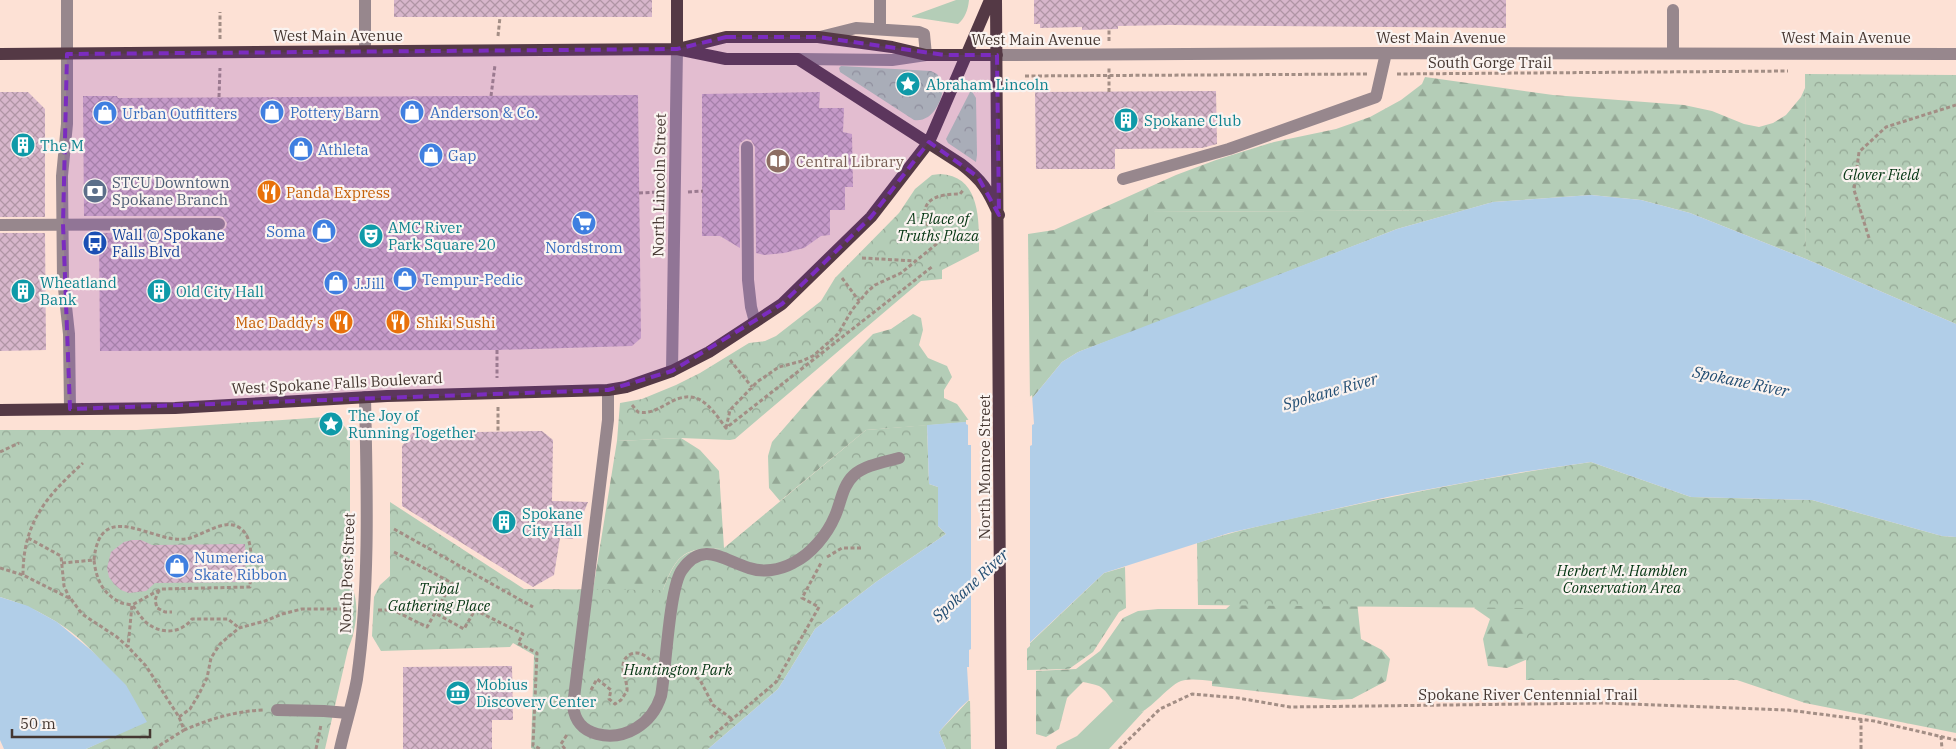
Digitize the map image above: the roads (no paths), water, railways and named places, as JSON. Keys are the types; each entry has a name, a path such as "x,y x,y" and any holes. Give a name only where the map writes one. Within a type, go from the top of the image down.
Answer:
{"main road":[{"name":"North Lincoln Street","path":"677,0 677,49"},
{"name":"West Spokane Falls Boulevard","path":"0,410 174,408 365,397 608,390 672,371 709,352 782,304 871,217 929,142 990,0"},
{"name":"North Monroe Street","path":"996,0 999,215 1001,749"},
{"name":"West Main Avenue","path":"677,49 726,37 818,37 892,46 926,55 997,55"},
{"name":"West Main Avenue","path":"0,54 677,49 726,59 798,59"},
{"name":"North Monroe Street","path":"798,59 929,142 978,177 991,196 999,215"}],"street":[{"path":"67,0 67,124 62,176 63,279 69,334 70,409"},
{"path":"365,0 365,51"},
{"path":"880,0 880,28"},
{"path":"1673,10 1673,53"},
{"path":"818,37 856,28 880,28 919,32 924,34 926,55"},
{"name":"North Lincoln Street","path":"672,371 677,49"},
{"path":"1123,178 1229,149 1376,97 1386,53"},
{"name":"West Main Avenue","path":"997,55 1386,53 1956,54"},
{"name":"West Main Avenue","path":"798,59 892,60 926,55"},
{"path":"747,147 748,280 755,322"},
{"path":"0,225 219,224"},
{"path":"608,390 608,420 573,706 576,720 586,730 593,733 610,736 627,734 645,723 656,710 661,696 678,577 690,560 699,555 712,554 762,571 782,568 792,564 803,557 821,539 835,518 844,489 852,476 864,469 899,458"},
{"name":"North Post Street","path":"340,749 356,680 363,610 366,523 365,397"},
{"path":"277,710 348,713"}],"water":[{"name":"Spokane River","path":"1591,195 1641,200 1690,213 1806,259 1956,324 1956,537 1942,536 1812,500 1691,497 1591,462 1522,472 1392,496 1229,533 1104,573 960,708 939,732 946,749 708,749 778,689 815,629 876,582 946,534 938,526 938,487 929,484 927,425 990,420 1030,401 1062,362 1078,352 1397,229 1493,202"},
{"path":"0,597 28,606 57,622 92,651 126,685 147,722 86,749 4,749 0,740"}],"place":[{"name":"Abraham Lincoln","path":"908,84"},
{"name":"Pottery Barn","path":"272,112"},
{"name":"Anderson & Co.","path":"412,112"},
{"name":"Urban Outfitters","path":"105,113"},
{"name":"Spokane Club","path":"1126,120"},
{"name":"The M","path":"23,145"},
{"name":"Athleta","path":"301,149"},
{"name":"Gap","path":"431,155"},
{"name":"Central Library","path":"778,161"},
{"name":"STCU Downtown Spokane Branch","path":"95,191"},
{"name":"Panda Express","path":"269,192"},
{"name":"Nordstrom","path":"584,223"},
{"name":"Soma","path":"324,231"},
{"name":"AMC River Park Square 20","path":"371,236"},
{"name":"Wall @ Spokane Falls Blvd","path":"95,243"},
{"name":"Tempur-Pedic","path":"405,279"},
{"name":"J.Jill","path":"336,283"},
{"name":"Wheatland Bank","path":"23,291"},
{"name":"Old City Hall","path":"159,291"},
{"name":"Mac Daddy's","path":"341,322"},
{"name":"Shiki Sushi","path":"398,322"},
{"name":"The Joy of Running Together","path":"331,424"},
{"name":"Spokane City Hall","path":"504,522"},
{"name":"Numerica Skate Ribbon","path":"177,566"},
{"name":"Mobius Discovery Center","path":"458,693"}],"park label":[{"name":"Glover Field","path":"1881,174"},
{"name":"A Place of Truths Plaza","path":"938,226"},
{"name":"Herbert M. Hamblen Conservation Area","path":"1622,578"},
{"name":"Tribal Gathering Place","path":"439,596"},
{"name":"Huntington Park","path":"678,669"}]}
